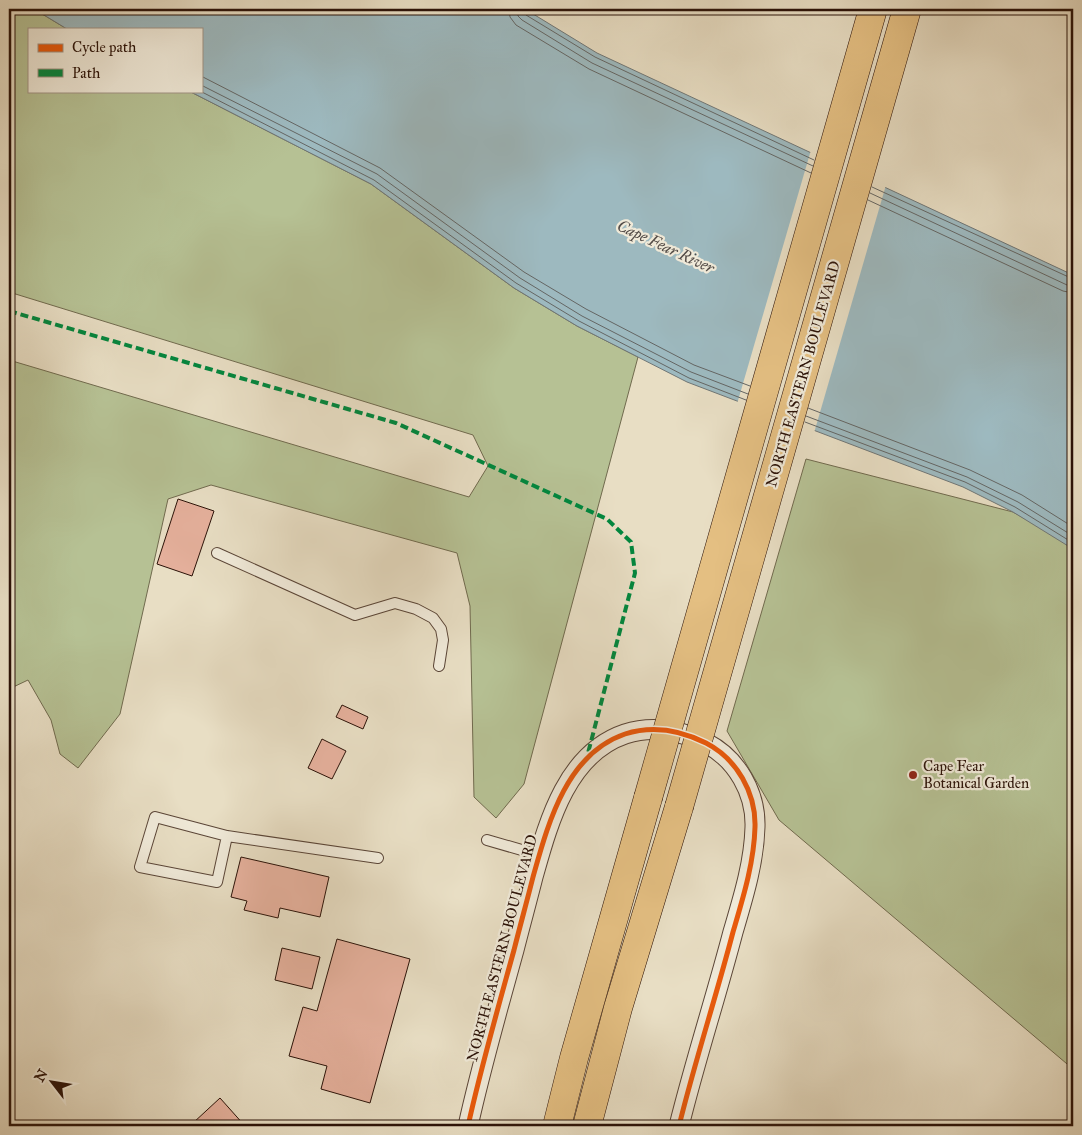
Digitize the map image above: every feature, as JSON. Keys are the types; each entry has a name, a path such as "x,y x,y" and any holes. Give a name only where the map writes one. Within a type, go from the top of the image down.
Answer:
{"highway":[{"path":"557,1126 574,1058 873,9"},
{"name":"NORTH EASTERN BOULEVARD","path":"587,1126 618,1008 679,807 908,9"}],"street":[{"name":"NORTH EASTERN BOULEVARD","path":"468,1126 539,855 555,808 576,771 600,746 616,737 648,729 663,729 693,737 720,752 741,774 748,788 755,814 751,861 742,900 697,1056 680,1126"}],"lane":[{"path":"217,553 355,615 395,603 416,609 433,618 441,629 443,640 439,666"},
{"path":"226,836 217,882 140,867 154,817 226,836 378,858"},
{"path":"487,840 539,855"}],"green space":[{"path":"9,9 34,9 65,28 28,28 28,92 191,92 371,184 514,288 577,326 638,357 524,784 496,818 474,797 470,606 457,553 211,485 168,499 120,714 78,768 60,754 51,720 28,680 9,689 9,360 469,497 488,466 473,435 9,292"},
{"name":"Cape Fear Botanical Garden","path":"806,459 1013,512 1073,546 1073,1069 779,820 727,731"}],"water":[{"name":"Cape Fear River","path":"34,9 525,9 597,53 1073,275 1073,549 1013,512 963,487 687,382 577,326 514,288 371,184 191,92 202,92 202,28 65,28"}],"pier":[{"path":"811,150 886,185 814,433 737,404"}],"building":[{"path":"178,499 214,511 192,576 157,564"},
{"path":"342,705 368,717 363,729 336,717"},
{"path":"322,739 346,751 332,779 308,768"},
{"path":"241,857 329,877 320,917 280,908 278,918 244,910 247,901 231,897"},
{"path":"337,939 410,959 370,1103 321,1089 327,1066 289,1056 303,1007 317,1011"},
{"path":"282,948 320,957 312,989 275,980"},
{"path":"220,1098 245,1126 196,1126 193,1123"}],"marked path":[{"path":"9,311 396,423 607,519 631,542 635,573 587,757"}],"cycle path":[{"path":"468,1126 533,877 545,835 562,793 588,757 605,744 635,731 656,729 676,732 706,743 727,758 742,778 748,790 752,802 755,827 753,854 747,880 679,1126"}],"place":[{"name":"Cape Fear Botanical Garden","path":"913,775"}]}
